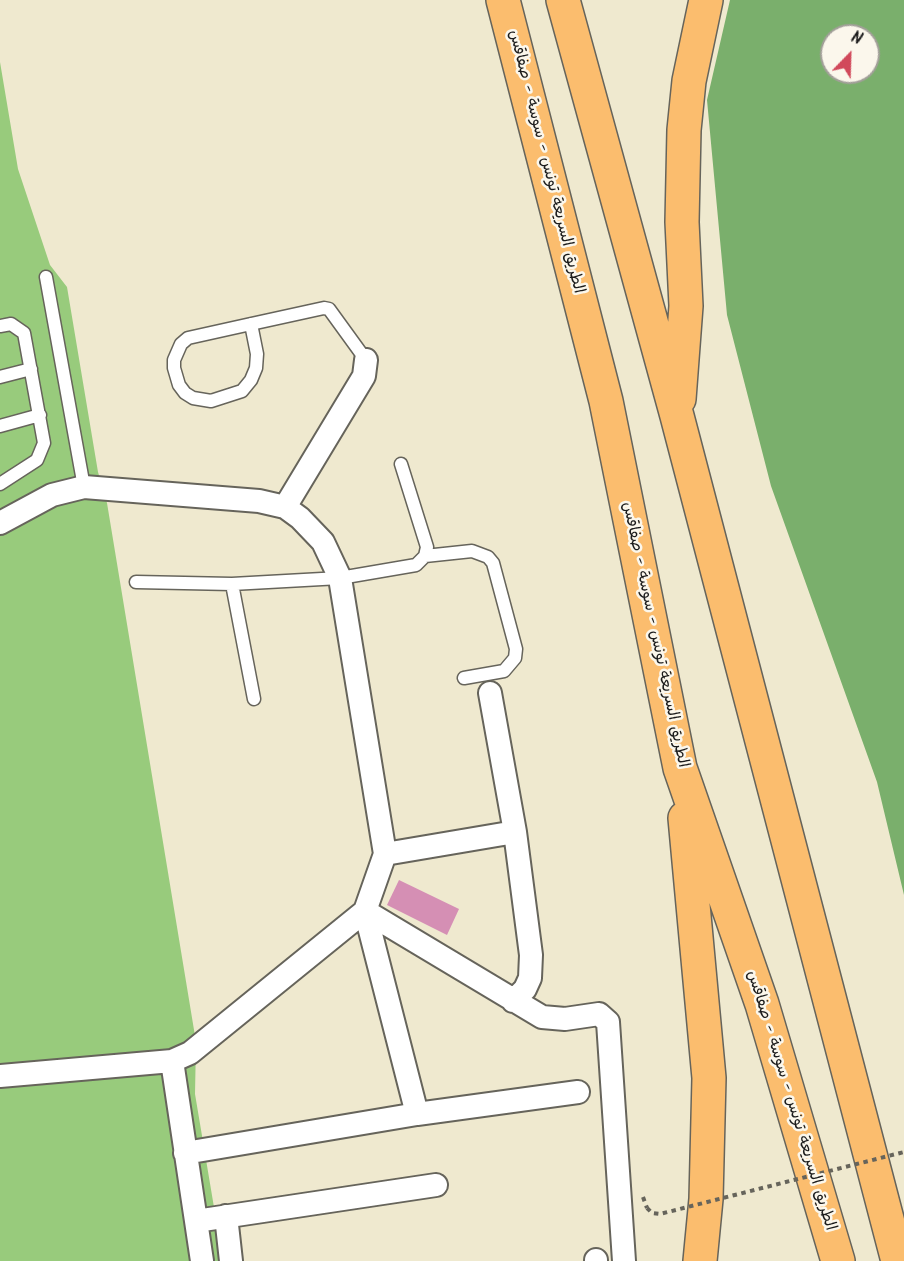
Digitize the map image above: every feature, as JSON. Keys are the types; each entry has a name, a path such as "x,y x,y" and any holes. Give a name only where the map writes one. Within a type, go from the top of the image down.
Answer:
{"highway":[{"name":"الطريق السريعة تونس - سوسة - صفاقس","path":"503,0 606,401 680,768 762,1004 838,1261"},
{"path":"563,0 677,416 898,1261"},
{"path":"677,416 687,306 682,222 684,130 689,81 706,0"},
{"path":"680,768 709,1078 706,1199 700,1261"}],"street":[{"path":"285,507 364,376 366,360"},
{"path":"0,523 52,495 84,487 259,501 285,507 323,542 340,578 385,854 364,911 190,1053 172,1061 0,1076"},
{"path":"490,693 515,832 532,967 525,989 513,1001"},
{"path":"385,854 515,832"},
{"path":"364,911 513,1001 552,1019 599,1014 608,1022 624,1261"},
{"path":"364,911 417,1114"},
{"path":"172,1061 202,1261"},
{"path":"185,1153 417,1114 578,1092"},
{"path":"196,1221 436,1185"},
{"path":"226,1216 231,1261"}],"lane":[{"path":"46,277 84,487"},
{"path":"251,324 257,354 256,368 251,380 242,390 211,401 193,399 185,393 179,386 174,360 188,338 251,324 324,308 329,309 366,360"},
{"path":"0,326 11,324 19,327 24,333 44,443 38,460 0,484"},
{"path":"0,377 31,369"},
{"path":"0,426 40,415"},
{"path":"401,464 425,538 425,556"},
{"path":"136,582 232,584 340,578 409,567 416,565 425,556 472,551 488,557 493,564 516,649 515,658 504,671 464,678"},
{"path":"232,584 254,699"}],"path":[{"path":"647,1208 652,1214 660,1214 904,1152"}],"green space":[{"path":"730,0 904,0 904,895 877,782 771,486 727,315 707,100"},
{"path":"0,62 18,169 50,265 67,287 98,472 107,503 196,1042 195,1094 223,1261 0,1261"}],"building":[{"path":"399,880 459,909 447,935 387,905"}]}
